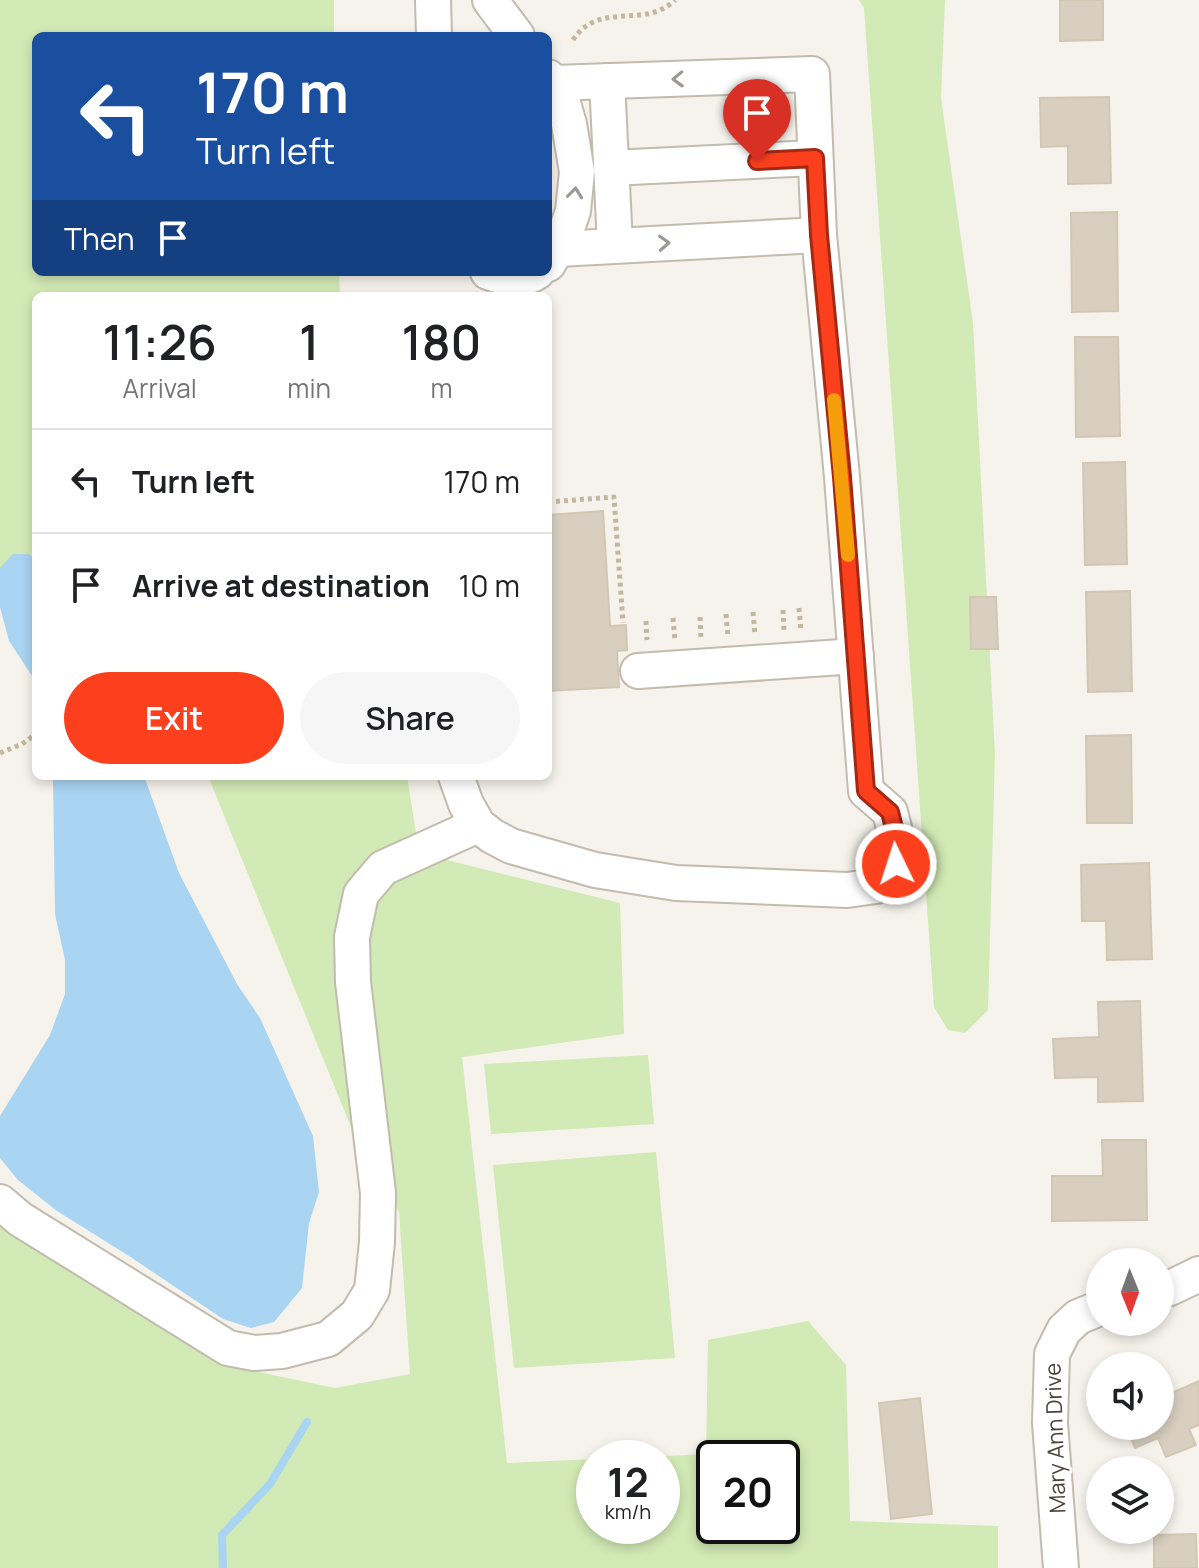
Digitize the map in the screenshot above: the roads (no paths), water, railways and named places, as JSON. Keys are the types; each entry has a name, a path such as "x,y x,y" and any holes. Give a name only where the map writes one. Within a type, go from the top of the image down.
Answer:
{"street":[{"path":"433,0 434,32"},
{"path":"490,0 514,32"},
{"path":"457,780 478,825 492,836 511,846 595,870 676,883 847,890 876,886 888,880 896,864 896,836 890,812 866,791 842,477 819,235 812,74 552,80"},
{"path":"607,81 615,245"},
{"path":"552,83 560,93 569,124 577,172 573,211 564,237 552,256"},
{"path":"611,168 815,146"},
{"path":"552,261 615,245 819,235"},
{"path":"500,276 509,279 531,276"},
{"path":"638,671 856,656"},
{"path":"0,1202 20,1219 228,1348 254,1353 282,1351 328,1339 357,1315 372,1290 377,1242 378,1193 353,982 352,937 361,894 383,868 478,825"},
{"path":"1174,1286 1199,1274"},
{"name":"Mary Ann Drive","path":"1061,1568 1050,1423 1052,1354 1064,1330 1086,1315"}],"water":[{"path":"13,554 32,556 32,676 9,641 0,607 0,568"},
{"path":"53,780 145,780 179,873 237,984 260,1018 313,1136 319,1192 309,1223 302,1288 274,1322 251,1328 223,1319 57,1211 18,1180 0,1158 0,1116 50,1035 65,994 65,960 55,914"}],"waterway":[{"path":"223,1568 222,1535 270,1484 307,1422"}]}
